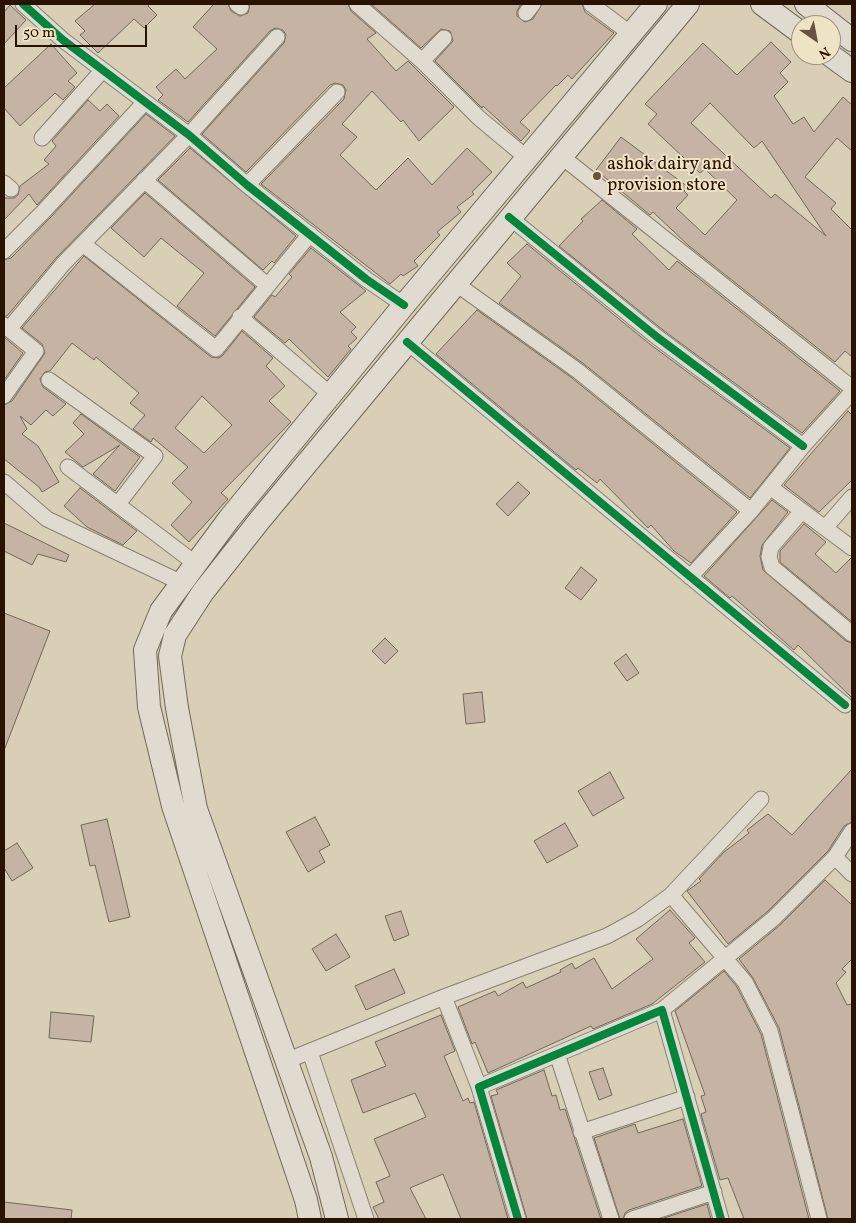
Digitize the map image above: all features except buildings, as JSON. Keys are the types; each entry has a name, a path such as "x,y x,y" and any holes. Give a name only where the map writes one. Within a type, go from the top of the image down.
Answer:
{"main road":[{"path":"310,1219 306,1200 173,806 149,707 146,650 162,611 230,519 404,305 656,4"},
{"path":"338,1219 321,1157 196,809 176,708 170,656 175,635 203,592 509,217 688,4"},
{"path":"762,4 791,26"},
{"path":"806,4 852,40"},
{"path":"841,63 852,71"}],"street":[{"path":"23,4 63,40 102,71 189,135 247,185 366,279 404,305"},
{"path":"357,4 422,61 479,118 527,158"},
{"path":"591,4 631,34"},
{"path":"4,396 36,351 6,327 63,264 189,135 277,37"},
{"path":"422,61 444,38"},
{"path":"42,138 102,71"},
{"path":"247,185 337,92"},
{"path":"4,251 43,212 144,103"},
{"path":"561,156 852,390 750,511 690,577"},
{"path":"144,180 266,284"},
{"path":"509,217 658,336 803,446"},
{"path":"83,244 216,349 266,284 310,234"},
{"path":"455,283 578,371 750,511"},
{"path":"240,317 331,395"},
{"path":"407,342 845,705"},
{"path":"49,380 155,456 118,504"},
{"path":"68,467 196,564"},
{"path":"4,482 47,519 182,583"},
{"path":"770,487 852,548"},
{"path":"825,528 852,497"},
{"path":"802,511 772,547 769,557 772,567 852,634"},
{"path":"286,1061 444,997 607,936 638,919 671,895 762,798"},
{"path":"479,1086 662,1010 725,956 774,918 834,857 852,831"},
{"path":"834,857 852,874"},
{"path":"671,895 725,956 745,982 770,1031 819,1219"},
{"path":"444,997 479,1086 518,1219"},
{"path":"662,1010 721,1219"},
{"path":"310,1052 366,1219"},
{"path":"557,1054 611,1219"},
{"path":"581,1132 687,1097"},
{"path":"632,1219 714,1192"}],"cycle path":[{"path":"23,4 63,40 189,135 247,185 366,279 404,305"},
{"path":"509,217 657,337 803,446"},
{"path":"407,342 845,705"},
{"path":"518,1219 479,1087 662,1010 721,1219"}],"place":[{"name":"ashok dairy and provision store","path":"597,176"}]}
